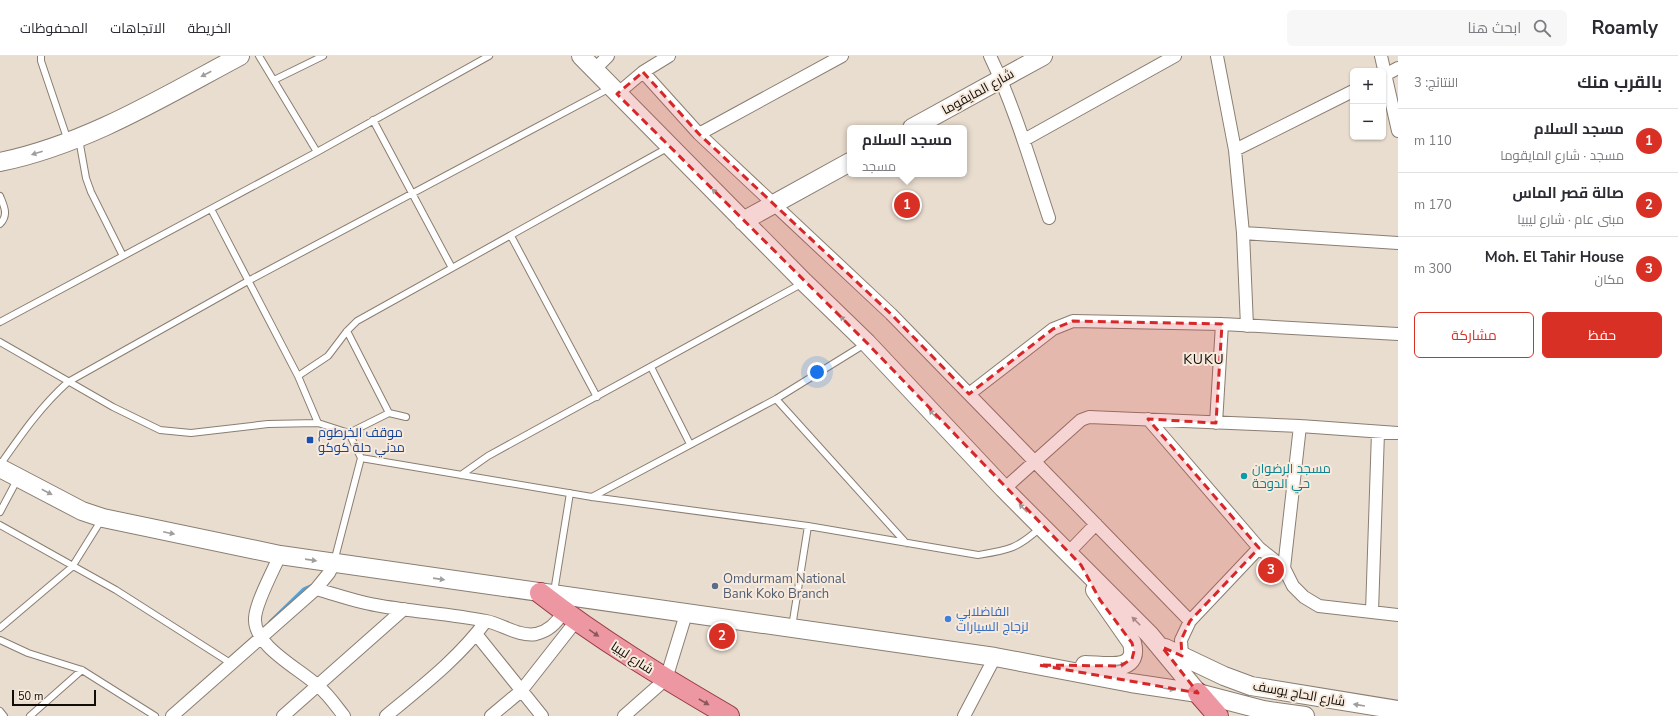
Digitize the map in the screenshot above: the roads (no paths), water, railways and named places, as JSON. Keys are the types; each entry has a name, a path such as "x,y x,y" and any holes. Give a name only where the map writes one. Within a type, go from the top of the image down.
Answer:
{"main road":[{"path":"0,162 22,158 74,140 135,112 240,56"},
{"path":"581,56 804,282 867,343 1004,489 1161,646 1198,694 1218,716"},
{"name":"شارع المايقوما","path":"917,125 1043,56"},
{"path":"744,221 847,164"},
{"path":"0,466 82,511 103,518 280,555 995,657 1039,665 1120,666 1126,664 1132,659 1134,651 1132,643 1100,600 1081,565"},
{"name":"شارع ليبيا","path":"546,594 570,616 666,679 729,716"},
{"name":"شارع الحاج يوسف","path":"1161,646 1224,676 1268,690 1398,710"},
{"name":"شارع الحاج يوسف","path":"1039,665 1131,683 1198,694 1262,710 1305,716"}],"street":[{"path":"594,70 608,56"},
{"path":"614,91 669,56"},
{"path":"699,134 842,56"},
{"path":"990,56 1001,79 1024,140 1049,218"},
{"path":"1024,140 1175,56"},
{"path":"1381,56 1383,68"},
{"path":"1219,57 1235,150 1243,233 1247,326"},
{"path":"1386,75 1398,68"},
{"path":"643,72 699,134 891,314 1190,621"},
{"path":"1386,84 1398,131"},
{"path":"1235,150 1350,92"},
{"path":"1243,233 1398,243"},
{"path":"969,394 1053,329 1073,321 1222,324 1398,334"},
{"path":"1216,423 1222,324"},
{"path":"1004,489 1033,461 1085,418 1097,417 1300,426 1398,433"},
{"path":"1148,419 1259,548 1284,568 1293,586 1304,597 1319,606 1398,615"},
{"path":"1284,568 1300,426"},
{"path":"1372,612 1378,432"},
{"path":"1068,553 1096,524"},
{"path":"1182,656 1181,640 1190,621 1259,548"},
{"path":"280,555 255,618 256,630 261,638 285,660 319,686 344,716"},
{"path":"172,716 316,590 329,573 334,563"},
{"path":"316,590 364,603 486,621 500,624 524,634 535,634 548,630 558,622 570,616"},
{"path":"283,716 404,610"},
{"path":"624,716 666,679 686,614"},
{"path":"491,716 521,691 570,616"},
{"path":"386,716 428,681 476,634 486,621"},
{"path":"476,634 542,716"},
{"path":"964,716 995,657"}],"lane":[{"path":"41,56 48,84 74,140 91,192 123,256"},
{"path":"259,56 317,152"},
{"path":"274,80 324,56"},
{"path":"0,322 317,152 489,56"},
{"path":"0,466 22,432 49,399 68,382 248,281 413,193 614,91"},
{"path":"373,120 452,268"},
{"path":"298,376 328,356 346,331 357,321 670,147"},
{"path":"0,196 5,210 5,216 0,224"},
{"path":"211,209 298,376 318,423"},
{"path":"511,236 597,397"},
{"path":"461,475 488,456 804,282"},
{"path":"346,331 389,413"},
{"path":"0,342 113,407 160,430 191,433 268,424 318,423 349,433 389,413 406,417"},
{"path":"592,497 776,399 867,343"},
{"path":"651,367 690,444"},
{"path":"776,399 906,543"},
{"path":"334,563 361,458 349,433"},
{"path":"361,458 592,497 808,526 978,555 1003,551 1023,543 1041,527"},
{"path":"0,512 18,477"},
{"path":"546,594 570,493"},
{"path":"0,628 72,567 103,518"},
{"path":"0,525 72,567 116,590 232,664"},
{"path":"791,628 808,526"},
{"path":"0,640 28,653 82,670 154,716"},
{"path":"30,716 82,670"},
{"path":"0,711 4,716"}],"waterway":[{"path":"270,622 304,589 313,585"}],"place":[{"name":"مسجد السلام","path":"907,205"},
{"name":"موقف الخرطوم مدني حلة كوكو","path":"310,440"},
{"name":"مسجد الرضوان حي الدوحة","path":"1244,476"},
{"name":"Moh. El Tahir House","path":"1271,570"},
{"name":"Omdurmam National Bank Koko Branch","path":"715,586"},
{"name":"الفاضلابي لزجاج السيارات","path":"948,619"},
{"name":"صالة قصر الماس","path":"722,636"}],"district":[{"name":"KUKU","path":"1204,359"}]}
